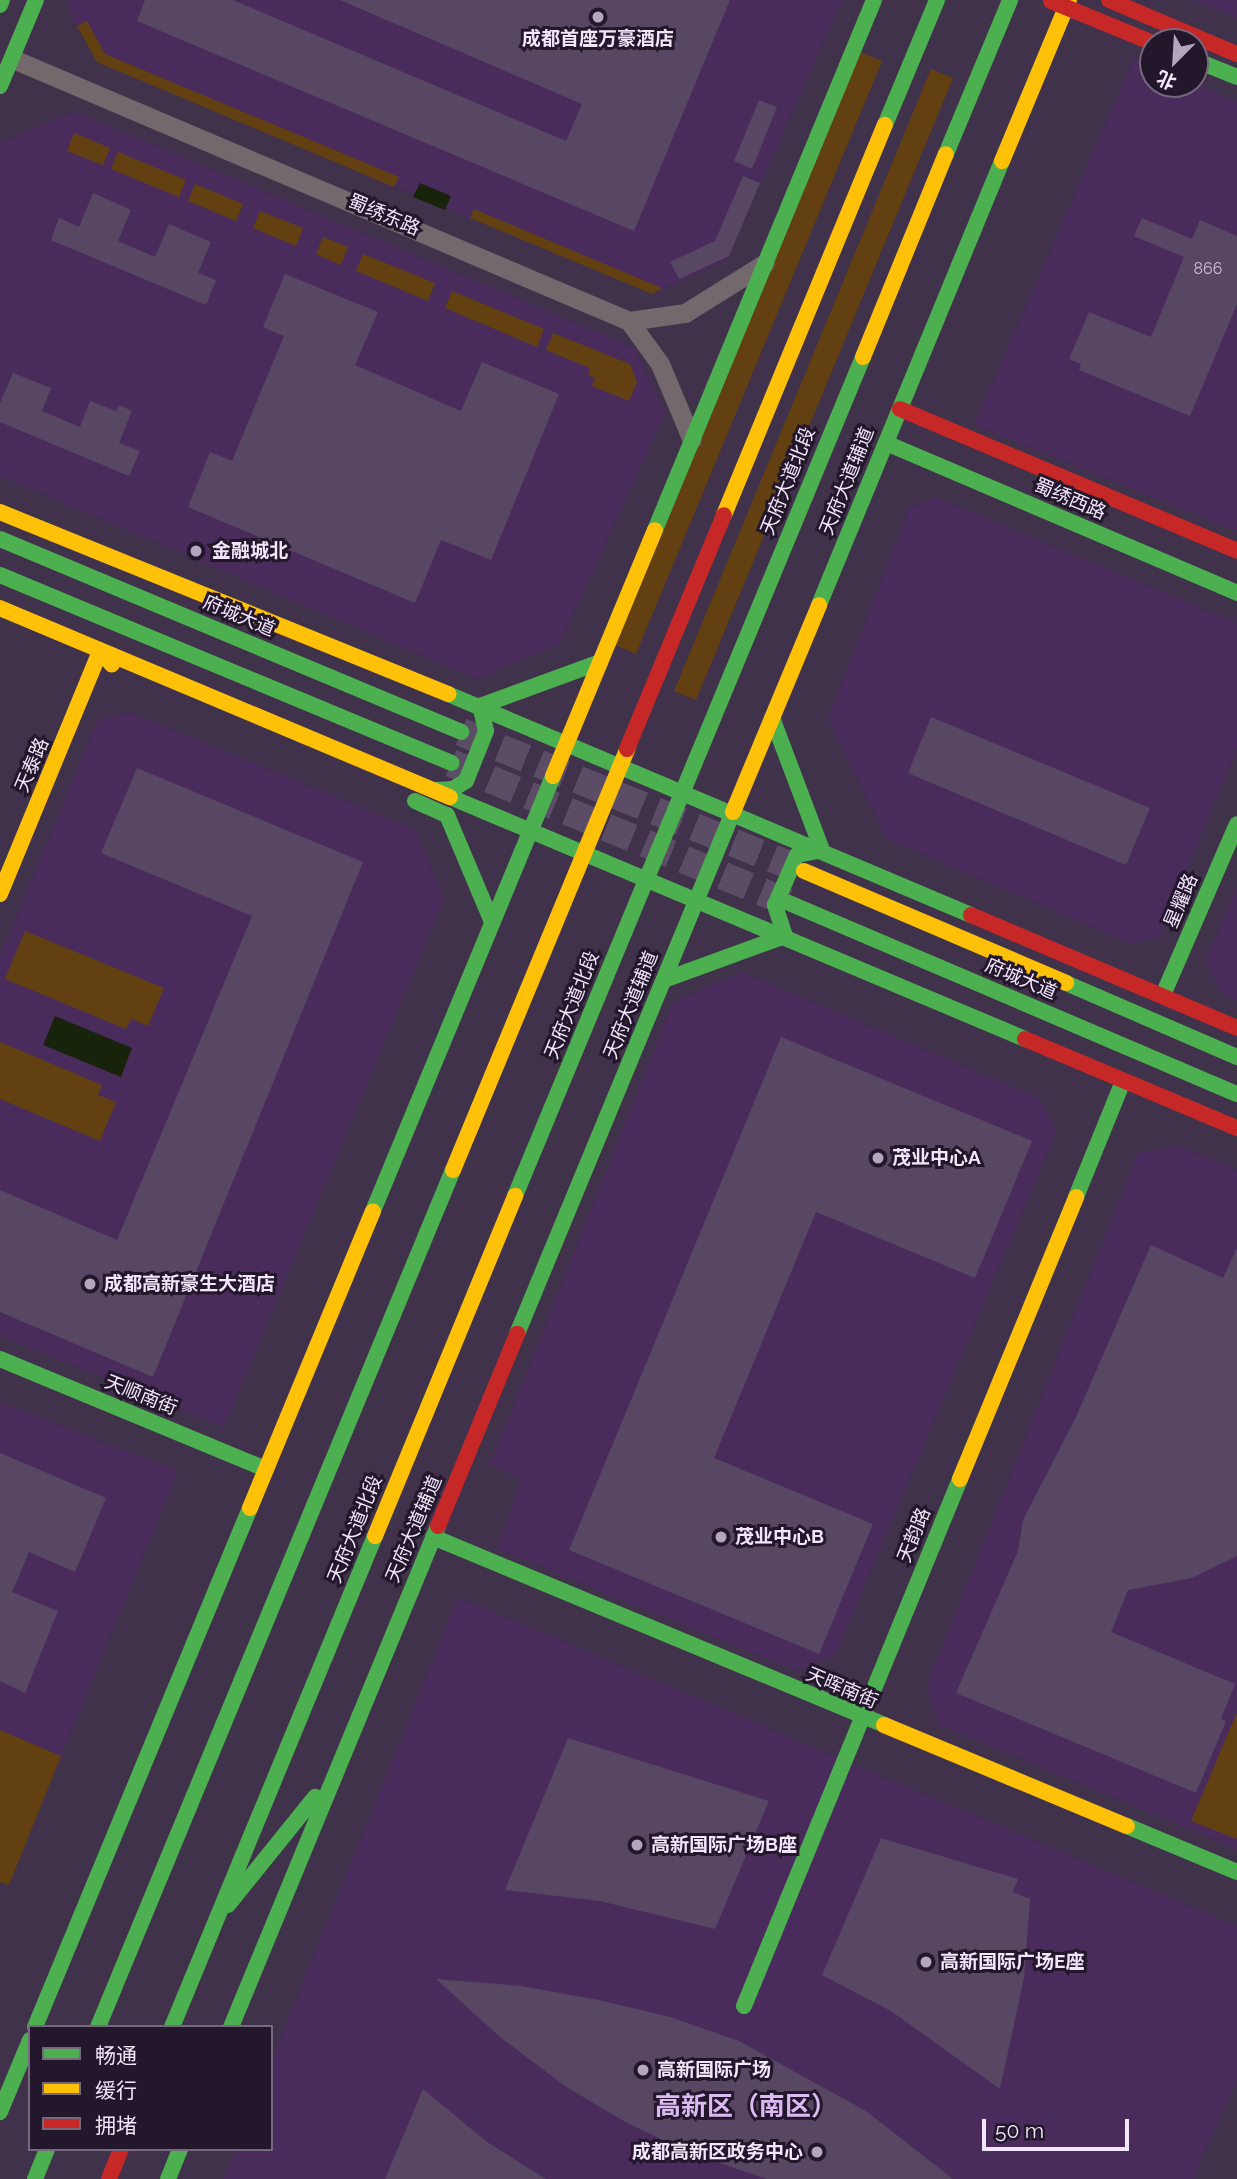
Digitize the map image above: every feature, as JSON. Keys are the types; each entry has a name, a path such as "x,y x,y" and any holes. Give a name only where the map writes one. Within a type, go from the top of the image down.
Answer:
{"street":[{"path":"0,5 2,0"},
{"path":"0,86 36,0"},
{"path":"36,2025 874,0"},
{"path":"99,2025 937,0"},
{"name":"天府大道北段","path":"173,2025 1010,0"},
{"path":"1048,0 1068,4 1139,37"},
{"path":"1108,0 1237,54"},
{"name":"天府大道辅道","path":"231,2025 1068,4"},
{"name":"蜀绣东路","path":"13,59 629,321"},
{"path":"1209,66 1237,77"},
{"path":"692,440 660,364 629,321 685,313 765,262"},
{"name":"蜀绣西路","path":"900,409 1237,551"},
{"name":"蜀绣西路","path":"886,443 1237,593"},
{"path":"0,512 480,706 1237,1028"},
{"name":"府城大道","path":"0,540 461,732"},
{"path":"0,575 451,763"},
{"path":"0,608 648,877 1237,1128"},
{"path":"100,651 126,681"},
{"name":"天泰路","path":"0,894 100,651"},
{"path":"480,706 600,662"},
{"path":"435,790 453,789 466,781 486,731 480,706"},
{"path":"772,718 822,850"},
{"path":"319,761 447,815 492,922"},
{"name":"星耀路","path":"1163,995 1237,824"},
{"path":"785,936 775,905 797,855 822,850"},
{"name":"府城大道","path":"804,871 1237,1057"},
{"name":"府城大道","path":"789,903 1237,1094"},
{"path":"664,980 785,936"},
{"name":"天韵路","path":"744,2006 1123,1081"},
{"name":"天顺南街","path":"0,1359 266,1469"},
{"name":"天晖南街","path":"433,1537 861,1719 1237,1872"},
{"path":"216,1920 336,1772"},
{"path":"0,2112 28,2045"},
{"path":"35,2179 46,2151"},
{"path":"109,2179 120,2151"},
{"path":"167,2179 179,2151"}],"shaded area":[{"path":"70,0 842,0 727,260 652,294 97,62 67,6"},
{"path":"1193,0 1237,0 1237,17"},
{"path":"87,21 105,54 399,177 394,187 97,62 77,26"},
{"path":"858,51 882,61 636,654 611,643"},
{"path":"1134,58 1139,60 1139,98 1209,98 1209,90 1237,102 1237,531 974,425"},
{"path":"931,69 953,78 696,700 674,691"},
{"path":"74,111 635,348 665,413 560,643 477,679 0,476 0,143"},
{"path":"74,133 110,148 103,165 67,151"},
{"path":"118,152 186,180 179,197 111,169"},
{"path":"420,183 451,196 445,210 413,197"},
{"path":"195,184 243,204 236,221 188,201"},
{"path":"474,209 662,288 652,294 470,218"},
{"path":"260,211 303,228 296,246 253,228"},
{"path":"323,237 348,247 341,265 316,254"},
{"path":"363,254 435,283 428,301 356,271"},
{"path":"452,291 544,329 537,347 445,308"},
{"path":"553,333 630,364 637,382 629,401 592,386 595,378 588,375 590,368 546,350"},
{"path":"936,497 1237,623 1237,748 1159,937 1132,944 887,839 828,719 909,508"},
{"path":"129,712 415,829 444,899 224,1427 0,1335 0,957 97,721"},
{"path":"1237,885 1237,1000 1220,992 1206,961"},
{"path":"25,931 164,988 148,1026 131,1019 126,1029 5,979"},
{"path":"742,972 1039,1098 1056,1132 835,1655 797,1671 497,1549 522,1479 490,1465 673,1002"},
{"path":"55,1016 132,1048 121,1077 43,1045"},
{"path":"0,1042 102,1085 98,1095 116,1102 100,1141 0,1099"},
{"path":"1179,1146 1237,1170 1237,1849 939,1725 927,1685 1138,1153"},
{"path":"0,1402 178,1471 61,1756 0,1730"},
{"path":"458,1597 1237,1926 1237,2079 1193,2179 224,2179 235,2151 273,2151 273,2057"},
{"path":"1237,1712 1237,1839 1191,1821"},
{"path":"0,1730 61,1756 9,1885 0,1882"}],"building":[{"path":"145,0 233,0 566,141 582,104 340,0 730,0 634,231 137,21"},
{"path":"759,100 777,107 752,169 734,161"},
{"path":"743,176 760,183 729,256 679,279 670,262 715,241"},
{"path":"93,193 131,210 118,241 155,257 169,224 211,242 198,273 216,280 206,305 51,240 59,218 79,227"},
{"path":"1142,218 1192,239 1200,220 1237,236 1237,304 1190,416 1079,370 1081,364 1069,359 1089,312 1151,337 1184,257 1134,236"},
{"path":"285,274 378,312 355,365 461,411 482,362 559,394 491,560 441,540 415,603 188,507 210,452 232,461 284,336 263,327"},
{"path":"13,373 51,388 42,411 80,427 90,401 116,411 119,405 132,411 119,443 140,451 129,476 0,422 0,403"},
{"path":"931,717 1150,808 1126,865 908,773"},
{"path":"137,768 363,862 153,1377 0,1312 0,1190 117,1240 252,916 101,853"},
{"path":"781,1037 1032,1141 975,1278 816,1212 714,1458 873,1524 819,1654 569,1550"},
{"path":"1151,1245 1223,1278 1237,1248 1237,1556 1192,1578 1128,1590 1111,1632 1235,1684 1221,1719 1226,1721 1196,1793 956,1693 1018,1551 1023,1520 1076,1417"},
{"path":"0,1453 106,1498 75,1572 29,1552 12,1592 58,1611 25,1693 0,1681"},
{"name":"高新国际广场B座","path":"568,1738 769,1801 715,1929 600,1901 505,1890"},
{"name":"高新国际广场E座","path":"881,1838 1018,1879 1013,1892 1030,1899 1024,1978 1000,2089 891,2011 822,1975"},
{"path":"436,1979 521,1986 599,2000 670,2017 739,2041 866,2111 953,2179 767,2179 693,2154 627,2123 565,2086 500,2037"},
{"path":"423,2089 487,2142 546,2179 385,2179"}],"tunnel":[{"path":"461,732 804,871"},
{"path":"451,763 789,903"}],"traffic: fast":[{"path":"0,5 2,0"},
{"path":"0,86 36,0"},
{"path":"655,530 874,0"},
{"path":"885,125 937,0"},
{"path":"946,154 1010,0"},
{"path":"1209,66 1237,77"},
{"path":"819,605 1002,161"},
{"path":"515,1196 863,357"},
{"path":"886,443 1237,593"},
{"path":"0,539 461,732"},
{"path":"0,575 451,763"},
{"path":"435,790 453,789 466,781 486,731 480,706 600,662"},
{"path":"448,694 971,915"},
{"path":"664,980 785,936 775,905 797,855 822,850 772,718"},
{"path":"373,1211 553,776"},
{"path":"450,797 1025,1039"},
{"path":"415,801 447,815 492,922"},
{"path":"517,1334 733,812"},
{"path":"1163,995 1237,824"},
{"path":"789,903 1237,1094"},
{"path":"1066,983 1237,1057"},
{"path":"1076,1197 1123,1081"},
{"path":"99,2025 453,1170"},
{"path":"0,1359 266,1469"},
{"path":"744,2006 960,1479"},
{"path":"36,2025 250,1508"},
{"path":"232,2025 438,1526"},
{"path":"173,2025 375,1536"},
{"path":"433,1537 884,1725"},
{"path":"228,1905 315,1797"},
{"path":"1127,1826 1237,1872"},
{"path":"0,2112 28,2045"},
{"path":"35,2179 46,2151"},
{"path":"168,2179 179,2151"}],"traffic: slow":[{"path":"1002,161 1069,0"},
{"path":"724,515 885,125"},
{"path":"863,357 946,154"},
{"path":"0,512 448,694"},
{"path":"553,776 655,530"},
{"path":"733,812 819,605"},
{"path":"0,608 450,797"},
{"path":"0,894 100,651 112,665"},
{"path":"453,1170 627,749"},
{"path":"804,871 1066,983"},
{"path":"375,1536 515,1196"},
{"path":"960,1479 1076,1197"},
{"path":"250,1508 373,1211"},
{"path":"884,1725 1127,1826"}],"traffic: jam":[{"path":"1109,0 1237,54"},
{"path":"1051,1 1139,37"},
{"path":"900,409 1237,551"},
{"path":"627,749 724,515"},
{"path":"971,915 1237,1028"},
{"path":"1025,1039 1237,1128"},
{"path":"438,1526 517,1334"},
{"path":"109,2179 120,2151"}],"place":[{"name":"成都首座万豪酒店","path":"598,17"},
{"name":"金融城北","path":"196,551"},
{"name":"茂业中心A","path":"878,1158"},
{"name":"成都高新豪生大酒店","path":"90,1284"},
{"name":"茂业中心B","path":"721,1537"},
{"name":"高新国际广场B座","path":"637,1845"},
{"name":"高新国际广场E座","path":"926,1962"},
{"name":"高新国际广场","path":"643,2070"},
{"name":"成都高新区政务中心","path":"817,2152"}],"district":[{"name":"高新区（南区）","path":"746,2107"}]}
